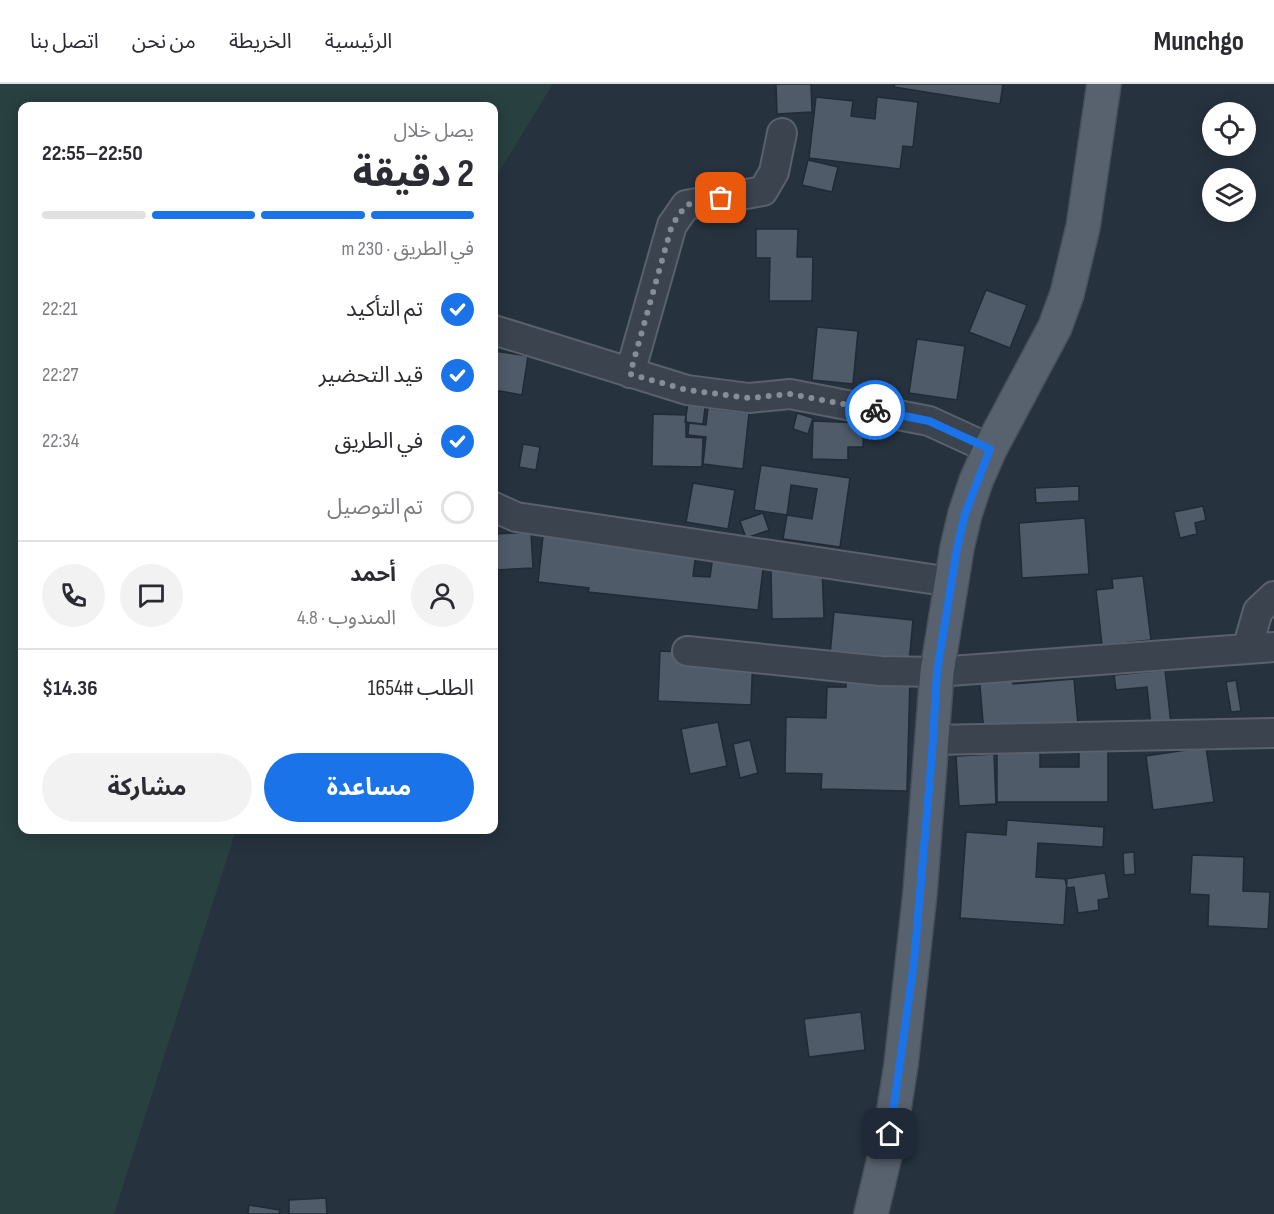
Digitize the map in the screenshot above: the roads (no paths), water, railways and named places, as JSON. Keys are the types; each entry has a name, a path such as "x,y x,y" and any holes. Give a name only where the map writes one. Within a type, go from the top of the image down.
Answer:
{"main road":[{"path":"871,1214 890,1134 901,1065 920,893 937,672 951,582 965,514 990,449 1040,358 1067,294 1083,227 1104,84"}],"street":[{"path":"630,374 672,225 686,205 763,192 774,172 782,133"},
{"path":"498,331 687,390 749,398 790,394 929,421 990,449"},
{"path":"498,509 516,517 951,582"},
{"path":"687,651 881,671 937,672 1261,648 1258,611 1274,596"},
{"path":"932,740 1274,733"}]}
